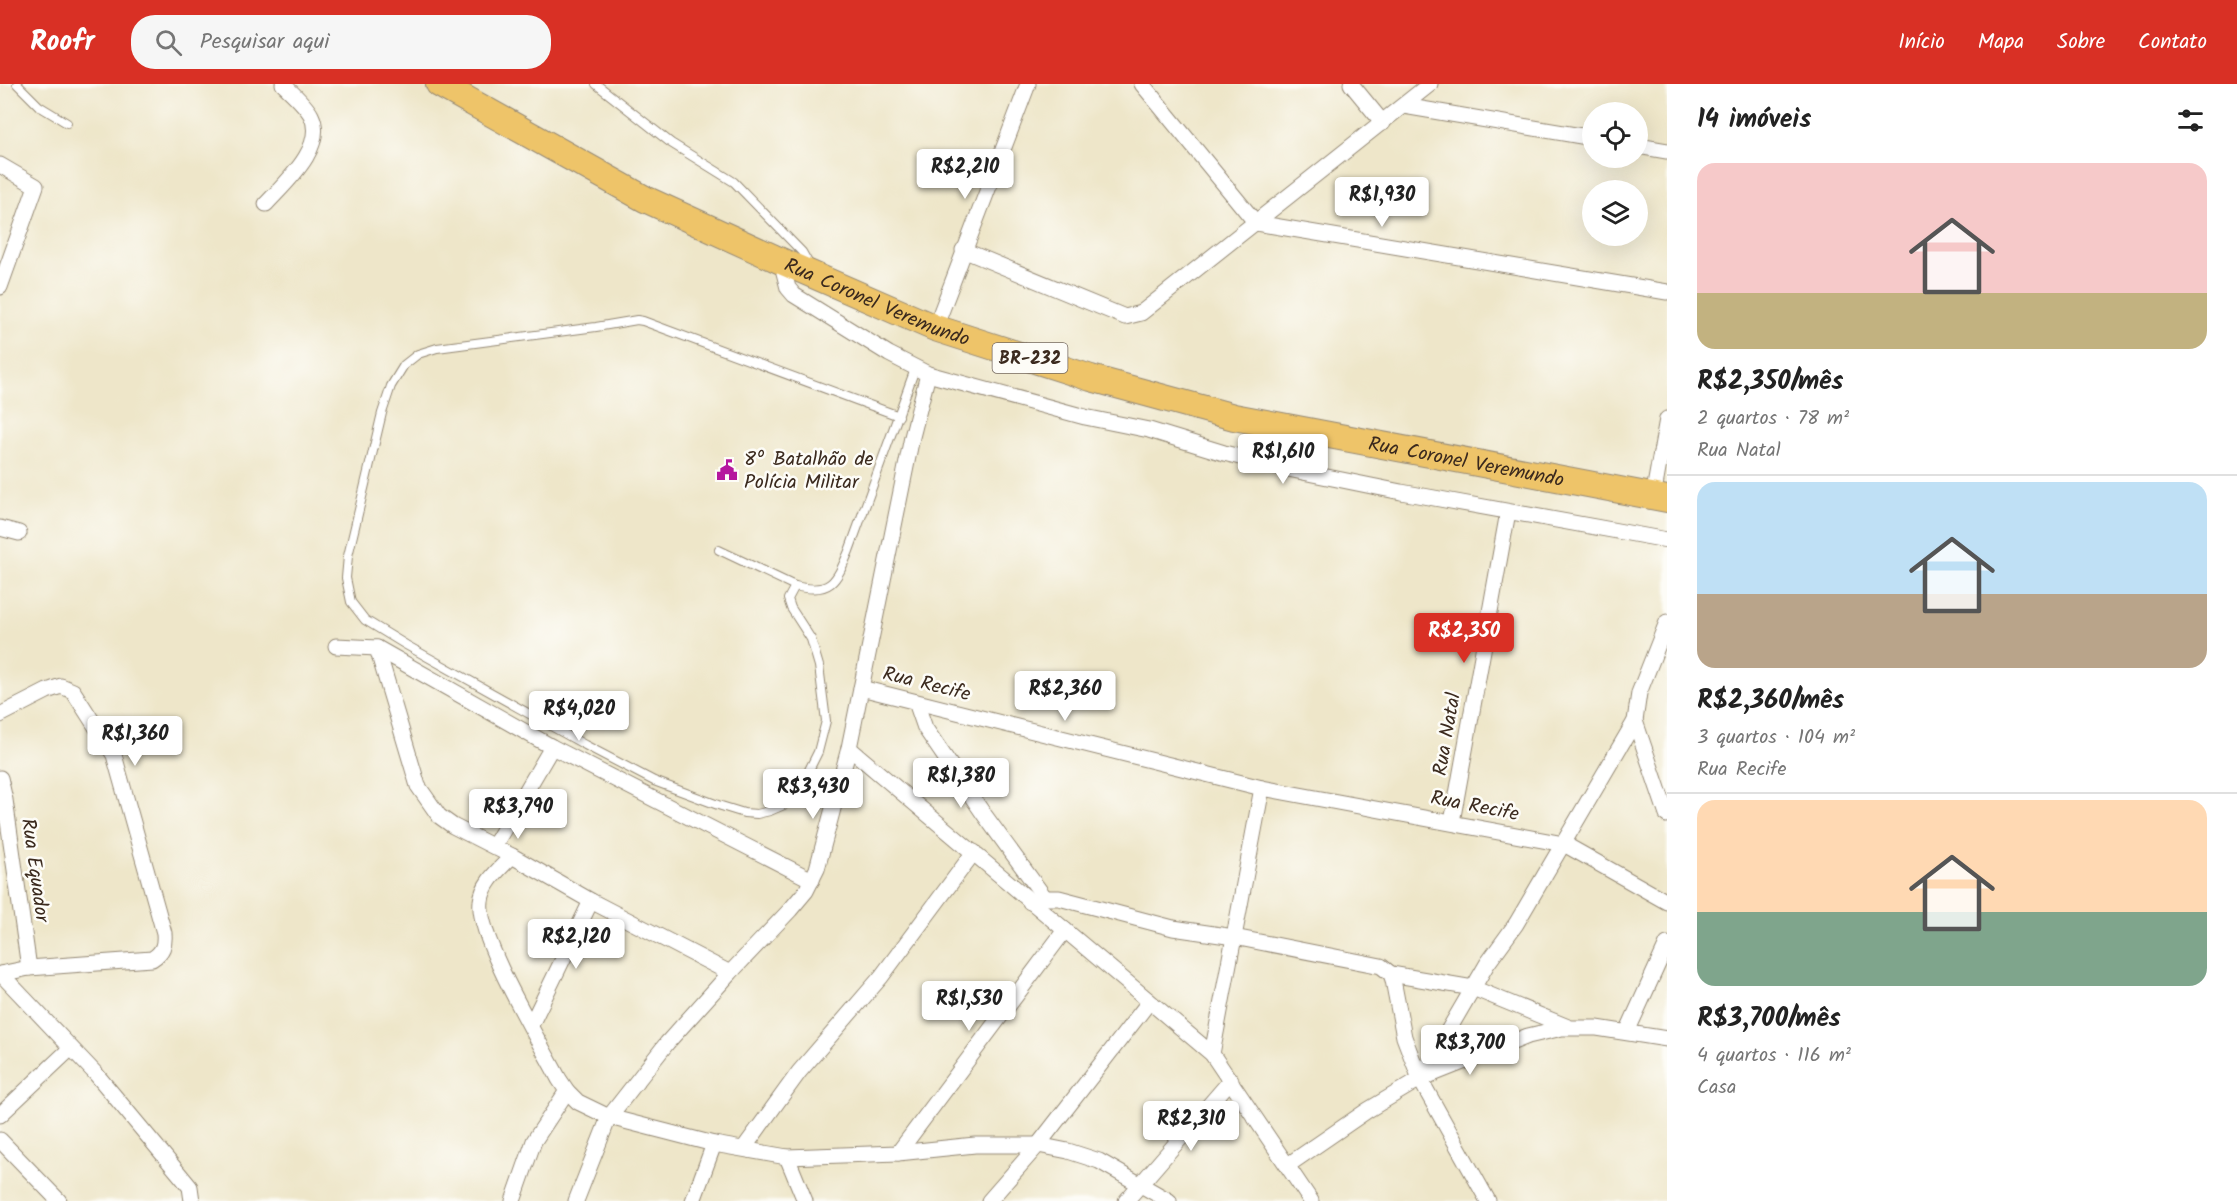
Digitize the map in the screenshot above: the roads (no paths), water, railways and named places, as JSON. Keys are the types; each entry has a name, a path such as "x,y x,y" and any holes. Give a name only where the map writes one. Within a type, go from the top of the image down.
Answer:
{"highway":[{"name":"Rua Coronel Veremundo","path":"439,84 645,199 935,328 1091,378 1234,417 1660,498"}],"street":[{"path":"266,204 305,161 315,128 310,113 283,84"},
{"path":"935,328 1028,84"},
{"path":"1142,84 1256,224 1667,292"},
{"path":"1351,84 1383,123"},
{"path":"963,250 1125,317 1141,313 1430,84"},
{"path":"1404,106 1582,136"},
{"path":"1648,148 1667,151"},
{"path":"0,165 36,186 0,287"},
{"path":"781,261 788,288 794,295 922,372 1085,417 1149,430 1224,453 1288,469 1667,540"},
{"path":"576,1201 609,1117 667,1043 790,910 812,880 817,869 849,748 912,437 922,372"},
{"path":"1660,498 1667,419"},
{"name":"Rua Natal","path":"1452,822 1508,512"},
{"path":"0,528 19,534"},
{"path":"1420,1079 1487,964 1516,924 1635,721 1639,693 1667,622"},
{"path":"336,646 377,648 552,747 812,880"},
{"path":"377,648 418,786 439,816 453,826 494,846 591,901 730,973"},
{"path":"0,715 54,688 61,686 74,691 114,755 164,933 165,944 159,955 144,960 29,968 1,974"},
{"name":"Rua Recife","path":"861,688 1262,788 1564,844 1667,903"},
{"path":"916,702 925,728 1045,898"},
{"path":"1635,721 1667,815"},
{"path":"494,846 552,747"},
{"path":"849,748 1212,1054 1311,1201"},
{"name":"Rua Equador","path":"0,778 29,968"},
{"path":"1212,1054 1262,788"},
{"path":"744,1148 800,1072 881,977 974,852"},
{"path":"512,856 489,879 481,899 481,912 488,939 512,990 567,1091 578,1102 609,1117 714,1144 787,1157 898,1153 975,1145 1038,1145 1068,1151 1099,1161 1169,1201"},
{"path":"1030,902 1045,898 1059,898 1173,928 1381,966 1391,974 1473,988 1570,1028"},
{"path":"531,1025 591,901"},
{"path":"898,1153 1065,930"},
{"path":"1627,1032 1667,944"},
{"path":"1,974 96,1074 190,1187 192,1201"},
{"path":"1391,974 1404,1037 1420,1079 1488,1201"},
{"path":"989,1201 1038,1145 1149,1002"},
{"path":"1288,1165 1368,1110 1420,1079 1528,1036 1562,1028 1597,1028 1667,1039"},
{"path":"0,1115 71,1048"},
{"path":"1126,1201 1231,1080"},
{"path":"513,1201 534,1141 567,1091"},
{"path":"0,1140 59,1201"},
{"path":"693,1201 714,1144"},
{"path":"787,1157 805,1201"}],"lane":[{"path":"17,84 39,106 67,123"},
{"path":"596,84 670,143 734,182 802,252 816,277"},
{"path":"795,586 788,599 791,608 811,639 819,666 826,721 818,753 796,794 784,805 770,811 751,813 718,805 654,781 405,645 365,620 351,602 346,578 348,556 382,413 391,386 404,365 418,354 437,348 637,320 698,340 899,416"},
{"path":"719,550 795,586 821,590 832,583 840,571 899,416 922,372"}],"place":[{"name":"8º Batalhão de Polícia Militar","path":"727,470"}]}
